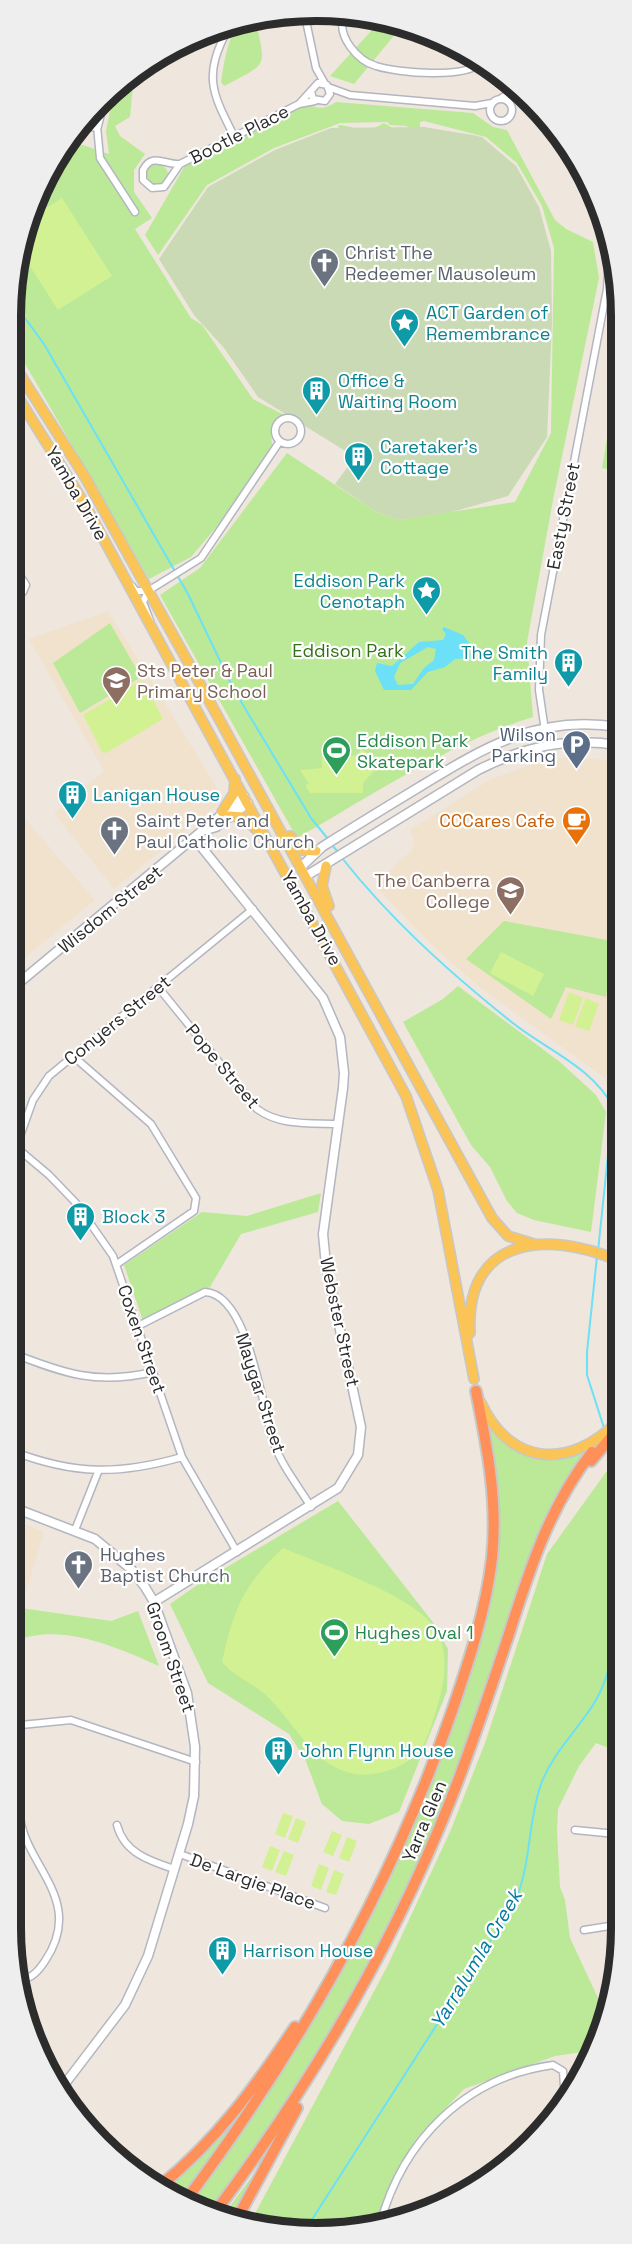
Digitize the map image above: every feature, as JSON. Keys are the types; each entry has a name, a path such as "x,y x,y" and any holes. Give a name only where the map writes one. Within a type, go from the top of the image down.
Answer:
{"highway":[{"name":"Yarra Glen","path":"190,2195 234,2135 303,2027 361,1922 412,1814 464,1673 481,1616 490,1572 494,1530 492,1490 476,1391"},
{"path":"591,1451 611,1435"},
{"name":"Yarra Glen","path":"219,2206 259,2153 327,2049 388,1938 440,1827 472,1743 529,1573 550,1518 591,1451"},
{"path":"165,2181 194,2157 228,2121 281,2048 333,1963 412,1814"},
{"path":"240,2213 327,2049"}],"main road":[{"name":"Yamba Drive","path":"21,376 85,477 492,1218 508,1236 534,1244"},
{"name":"Yamba Drive","path":"21,402 58,458 126,579 391,1065 418,1125 438,1190 474,1379"},
{"path":"235,778 234,793 226,814 243,817 271,844"},
{"path":"246,800 260,793"},
{"path":"273,816 286,829 298,848 319,849"},
{"path":"329,863 322,877 323,894 340,939"},
{"path":"291,880 303,872"},
{"path":"591,1451 551,1455 524,1449 498,1431 486,1414 476,1391 469,1319 477,1284 484,1271 500,1255 520,1245 580,1248 611,1257"},
{"name":"Yarra Glen","path":"591,1451 611,1429"}],"street":[{"path":"306,22 316,68 330,94 327,99"},
{"path":"343,23 346,42 365,61 377,67 452,74 475,68"},
{"path":"225,36 218,49 213,91 234,136"},
{"path":"316,68 312,89 315,100 321,102 350,95 475,106 492,103 509,93"},
{"path":"312,89 318,83 350,95"},
{"name":"Bootle Place","path":"299,104 312,89"},
{"path":"475,106 500,120 506,119 511,111 510,104 513,96"},
{"path":"500,99 510,104"},
{"name":"Bootle Place","path":"172,173 168,165 158,159 148,162 143,170 143,180 152,188 162,188 170,182 172,173 180,164 299,104 315,100"},
{"path":"492,103 492,115"},
{"path":"100,115 97,126 99,158 135,212"},
{"path":"90,126 97,126"},
{"name":"Bootle Place","path":"168,165 180,164"},
{"name":"Easty Street","path":"548,744 539,690 541,635 608,281"},
{"path":"288,419 296,422 300,431 298,439 289,444 280,441 275,432 278,423 288,419"},
{"path":"126,579 136,591 148,591 201,558 280,441"},
{"path":"21,577 26,585 21,593"},
{"path":"148,591 143,602 150,623"},
{"path":"303,872 319,849 499,741 545,727 590,724 611,727"},
{"path":"303,872 329,863 478,770 508,755 548,744 583,741 611,744"},
{"name":"Wisdom Street","path":"21,981 246,800"},
{"name":"Webster Street","path":"154,1602 311,1507 338,1488 358,1455 361,1441 360,1412 324,1249 324,1219 344,1073 340,1037 333,1015 324,998 195,839"},
{"name":"Conyers Street","path":"21,1136 40,1086 73,1056 253,909"},
{"name":"Pope Street","path":"158,987 257,1110 269,1118 281,1121 338,1124"},
{"path":"73,1056 151,1124 196,1198 194,1211 117,1264"},
{"name":"Coxen Street","path":"21,1151 49,1174 76,1203 117,1264 182,1457 237,1552"},
{"name":"Maygar Street","path":"138,1326 205,1292 214,1293 222,1298 234,1315 250,1349 274,1446 311,1507"},
{"path":"21,1357 58,1371 95,1379 131,1377 153,1372"},
{"path":"21,1454 53,1465 98,1472 137,1468 182,1457"},
{"path":"75,1530 98,1472"},
{"name":"Groom Street","path":"21,1510 95,1539 132,1570 154,1602 193,1718 196,1762 194,1796 180,1854 151,1945 133,1985 133,1990 66,2084"},
{"path":"21,1725 71,1720 196,1762"},
{"path":"21,1814 22,1826 54,1890 58,1923 52,1949 46,1959 26,1979"},
{"path":"117,1825 124,1842 137,1854 174,1869"},
{"path":"574,1830 611,1834"},
{"name":"De Largie Place","path":"180,1854 325,1908"},
{"path":"584,1930 611,1926"},
{"path":"383,2215 394,2183 417,2144 454,2104 490,2083 513,2073 553,2065 563,2071 564,2087"}],"shaded area":[{"name":"Sts Peter & Paul Primary School","path":"108,611 224,799 114,889 54,813 104,771 29,639"},
{"name":"The Canberra College","path":"573,757 611,760 611,1030 606,1079 478,986 431,944 378,889 380,879 412,850 414,842 410,830 491,779 544,760"},
{"path":"21,814 95,900 23,959 21,956"},
{"path":"21,1523 44,1532 21,1606"}],"green space":[{"path":"257,27 261,61 250,72 224,86 221,82 223,67 233,34"},
{"path":"375,27 397,32 354,84 330,76"},
{"path":"133,84 130,117 115,126 120,136 145,154 134,170 134,192 152,218 135,229 191,318 202,325 253,399 284,415 271,432 272,445 229,512 191,557 149,579 21,357 24,277 31,240 43,203 76,144 109,154 106,131 111,103"},
{"name":"Eddison Park","path":"336,102 473,113 493,127 507,130 555,220 566,229 593,242 599,278 554,495 527,642 533,717 442,755 297,838 160,595 200,568 287,453 376,512 399,520 515,502 551,433 554,248 542,206 517,163 486,137 424,121 420,122 420,127 479,136 340,131 338,126 340,125 366,130 384,123 394,129 409,131 407,126 390,125 387,122 340,123 274,148 207,185 158,255 145,235 186,164 305,103 321,108"},
{"path":"424,127 482,137 516,166 539,207 551,251 552,322 547,437 508,496 452,512 399,520 376,512 335,484 355,457 258,397 224,348 194,315 159,259 208,187 275,150 331,128"},
{"path":"157,164 165,167 168,175 165,183 157,186 149,183 146,175 149,167"},
{"path":"62,198 112,276 58,310 27,261 40,212"},
{"path":"611,415 611,470 602,468"},
{"path":"110,623 141,677 80,713 53,663"},
{"path":"140,681 145,683 163,719 106,753 102,752 83,715"},
{"name":"Eddison Park Skatepark","path":"360,749 374,756 376,769 363,783 363,793 310,793 305,785 309,784 300,770 322,768 322,758 360,755"},
{"path":"504,921 611,941 606,997 566,987 551,1019 466,959"},
{"path":"501,952 544,974 533,996 490,973"},
{"path":"458,986 560,1062 596,1095 606,1112 591,1232 534,1220 517,1213 507,1201 490,1167 471,1145 403,1022 443,999"},
{"path":"569,992 583,998 573,1025 559,1020"},
{"path":"586,998 599,1004 589,1031 575,1026"},
{"path":"321,1193 318,1212 241,1234 210,1287 143,1321 124,1265 202,1212 247,1216"},
{"path":"486,1418 513,1445 565,1457 586,1452 555,1501 537,1538 473,1732 449,1796 400,1905 312,2062 245,2162 214,2205 194,2197 233,2144 299,2044 341,1972 388,1879 491,1592"},
{"path":"611,1465 611,1749 596,1743 579,1766 558,1809 557,1831 560,1887 565,1900 570,1938 601,2004 589,2041 584,2052 555,2056 464,2089 417,2138 390,2185 380,2216 316,2223 254,2216 387,1967 450,1832 485,1743 547,1554"},
{"name":"Hughes Oval 1","path":"338,1501 432,1621 448,1649 447,1691 399,1812 369,1824 342,1821 322,1804 305,1759 289,1734 208,1683 170,1604 200,1583"},
{"name":"Hughes Oval 1","path":"283,1548 358,1578 396,1597 413,1607 435,1629 444,1654 441,1694 423,1746 405,1763 389,1770 363,1775 341,1770 328,1763 307,1744 269,1698 222,1662 231,1627 242,1599 258,1574"},
{"path":"21,1608 111,1621 138,1611 159,1666 125,1651 86,1639 48,1634 21,1640"},
{"path":"283,1813 293,1816 285,1838 275,1834"},
{"path":"296,1818 306,1822 298,1843 288,1839"},
{"path":"332,1831 342,1835 333,1856 323,1852"},
{"path":"347,1837 357,1841 349,1862 339,1858"},
{"path":"270,1846 280,1850 272,1871 262,1867"},
{"path":"284,1851 294,1855 286,1876 275,1872"},
{"path":"319,1864 329,1868 321,1890 311,1886"},
{"path":"334,1870 344,1874 336,1895 326,1892"},
{"path":"245,2106 184,2192 168,2183"},
{"path":"262,2163 238,2212 228,2209"}],"water":[{"path":"444,627 463,635 469,643 470,653 476,658 455,659 445,667 428,672 411,690 384,690 375,671 377,663 392,666 419,642 443,640 446,634 442,629","holes":["428,647 436,649 434,660 424,668 413,684 398,685 394,677 400,663"]}],"waterway":[{"path":"21,313 44,344 188,594 234,690 311,818 328,839"},
{"path":"331,844 339,853"},
{"path":"342,858 380,903 442,964 509,1020 580,1069 593,1080 611,1104"},
{"name":"Yarralumla Creek","path":"598,1251 611,1126"},
{"name":"Yarralumla Creek","path":"597,1256 587,1352 587,1375 605,1431"},
{"name":"Yarralumla Creek","path":"310,2223 514,1904 524,1874 533,1814 541,1784 552,1761 596,1700 604,1684 611,1659"}],"place":[{"name":"Christ The Redeemer Mausoleum","path":"324,288"},
{"name":"ACT Garden of Remembrance","path":"405,348"},
{"name":"Office & Waiting Room","path":"317,416"},
{"name":"Caretaker’s Cottage","path":"359,482"},
{"name":"Eddison Park Cenotaph","path":"426,616"},
{"name":"The Smith Family","path":"569,688"},
{"name":"Sts Peter & Paul Primary School","path":"116,706"},
{"name":"Wilson Parking","path":"577,770"},
{"name":"Eddison Park Skatepark","path":"336,776"},
{"name":"Lanigan House","path":"72,820"},
{"name":"CCCares Cafe","path":"576,846"},
{"name":"Saint Peter and Paul Catholic Church","path":"115,856"},
{"name":"The Canberra College","path":"511,916"},
{"name":"Block 3","path":"81,1242"},
{"name":"Hughes Baptist Church","path":"79,1590"},
{"name":"Hughes Oval 1","path":"334,1658"},
{"name":"John Flynn House","path":"279,1776"},
{"name":"Harrison House","path":"222,1976"}]}
